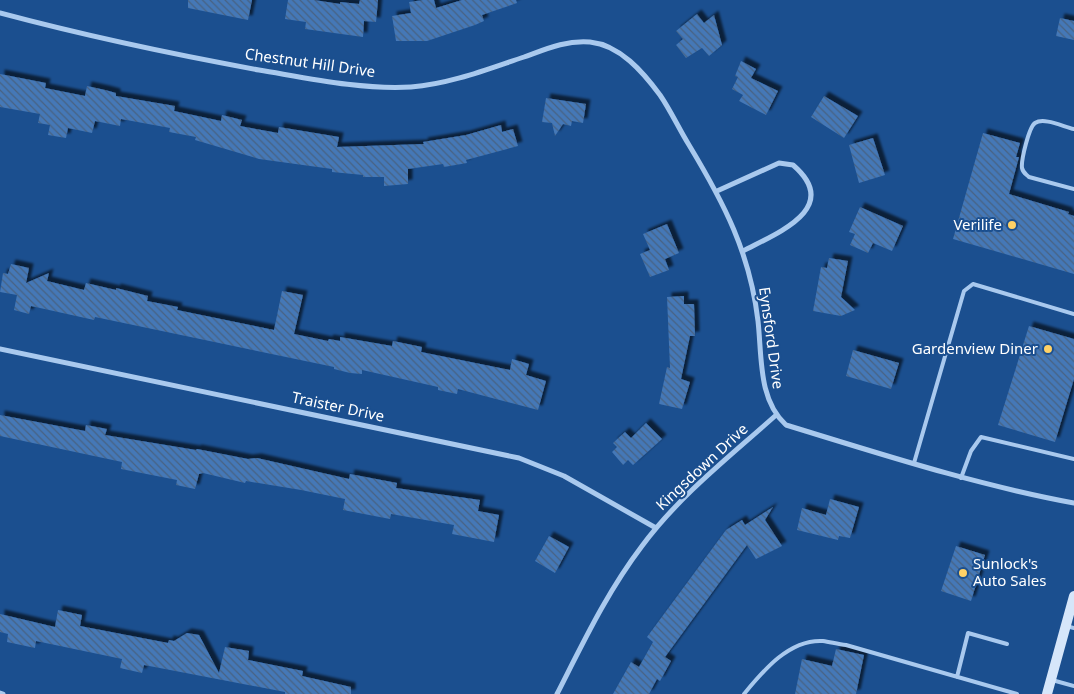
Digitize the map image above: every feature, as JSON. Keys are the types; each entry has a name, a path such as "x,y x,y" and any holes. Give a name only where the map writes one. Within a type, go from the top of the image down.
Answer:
{"main road":[{"path":"1047,694 1070,627 1074,596"}],"street":[{"name":"Chestnut Hill Drive","path":"0,13 138,48 315,80 356,84 412,87 463,77 569,42 593,42 614,50"},
{"name":"Eynsford Drive","path":"614,50 630,61 660,95 717,191 743,251 749,270 758,318 766,396 775,416"},
{"path":"717,191 779,163 793,165 809,183 812,194 810,204 800,216 785,229 743,251"},
{"name":"Traister Drive","path":"0,350 519,458 564,476 656,528"},
{"path":"775,416 786,425 962,478 1019,493 1074,502"},
{"name":"Kingsdown Drive","path":"557,694 601,607 656,528 689,492 775,416"}],"lane":[{"path":"1074,129 1041,121 1034,123 1030,128 1021,166 1023,172 1029,177 1074,189"},
{"path":"914,463 964,291 972,284 1074,314"},
{"path":"962,478 972,451 981,437 1074,459"},
{"path":"957,677 968,633 1007,644"},
{"path":"744,694 765,668 798,646 821,641 846,645 1017,694"},
{"path":"1051,679 1074,686"}],"building":[{"path":"188,0 252,0 248,20 188,8"},
{"path":"288,0 359,4 360,0 378,0 376,22 364,21 363,37 305,29 306,22 285,19"},
{"path":"434,0 436,8 462,0 516,0 517,3 482,15 484,21 475,25 427,41 396,41 392,16 411,13 409,2"},
{"path":"697,14 704,23 714,15 722,45 709,56 702,48 686,58 676,45 683,39 676,31"},
{"path":"1060,18 1074,21 1074,40 1056,36"},
{"path":"741,61 756,69 751,78 778,91 766,115 739,101 743,95 732,89 738,77 735,76"},
{"path":"0,74 46,83 45,88 85,96 87,86 116,93 116,96 175,106 174,111 221,121 222,115 242,120 240,126 278,133 279,127 339,137 337,147 424,144 423,142 466,135 501,125 502,132 513,129 518,146 466,160 467,163 444,167 443,164 408,169 408,184 384,186 384,177 363,177 363,175 332,172 332,169 259,159 195,140 196,137 169,132 170,128 121,119 120,126 95,121 92,133 68,128 66,138 48,135 50,125 38,123 40,114 0,107"},
{"path":"824,96 858,116 844,138 811,117"},
{"path":"546,98 586,104 583,123 572,121 571,126 563,124 555,136 552,123 542,122"},
{"path":"983,133 1020,143 1016,157 1019,157 1009,194 1069,212 1068,214 1074,216 1074,274 953,239"},
{"path":"873,138 885,175 859,183 849,145"},
{"path":"860,207 903,226 892,251 873,243 868,253 850,245 855,234 849,232"},
{"path":"667,224 679,253 665,259 669,270 650,277 640,254 650,250 643,234"},
{"path":"829,258 848,261 841,297 855,310 841,316 813,311 821,267 827,268"},
{"path":"11,264 29,268 26,283 49,273 47,281 84,290 86,283 116,290 116,288 148,296 147,301 178,307 177,310 274,330 282,291 303,295 294,334 328,341 329,339 340,341 340,337 392,346 393,341 422,347 421,352 510,370 512,359 529,364 526,375 546,381 538,410 458,389 457,394 438,390 438,387 362,370 362,374 350,373 334,369 334,367 95,317 94,320 31,306 29,314 14,310 17,295 0,292 3,273 8,274"},
{"path":"684,296 684,304 694,304 695,336 690,336 681,379 690,382 682,409 659,404 667,367 670,368 667,297"},
{"path":"1029,326 1074,339 1074,379 1055,442 998,425"},
{"path":"853,350 899,363 891,389 846,376"},
{"path":"0,415 85,431 86,425 107,429 105,435 248,459 257,458 349,479 350,474 397,483 396,488 480,500 478,511 499,515 494,542 452,534 454,525 391,514 390,519 343,510 345,499 301,490 246,481 245,483 203,473 199,474 195,489 176,485 177,480 121,469 122,462 0,436"},
{"path":"646,423 662,439 633,465 628,460 623,465 612,452 617,447 613,443 625,432 631,438"},
{"path":"830,499 859,507 850,538 839,536 838,540 797,530 802,508 826,515"},
{"path":"773,507 765,520 782,546 756,559 747,545 665,657 671,661 660,681 657,679 649,694 613,694 631,662 639,667 653,642 647,637 726,530 742,520 745,525"},
{"path":"549,536 569,547 555,573 535,561"},
{"name":"Sunlock's Auto Sales","path":"956,546 985,555 971,601 941,591"},
{"path":"58,610 82,615 80,626 168,643 169,640 174,641 187,633 199,635 219,673 225,647 249,651 248,660 303,671 302,676 351,687 351,694 285,694 285,692 144,665 142,673 120,668 122,659 36,641 35,648 7,642 8,634 0,632 0,614 55,627"},
{"path":"836,649 864,655 856,694 795,694 802,659 832,666"}],"place":[{"name":"Verilife","path":"1012,225"},
{"name":"Gardenview Diner","path":"1048,349"},
{"name":"Sunlock's Auto Sales","path":"963,573"}]}
